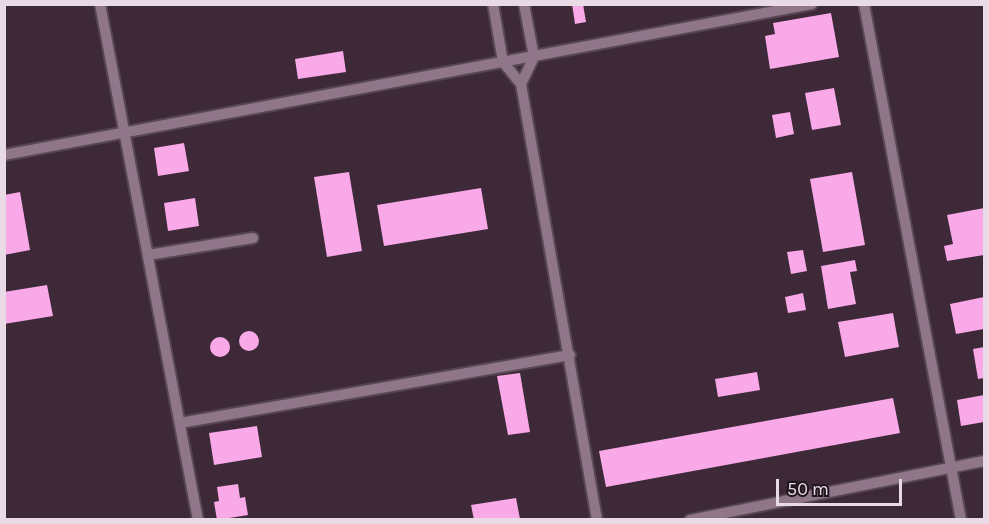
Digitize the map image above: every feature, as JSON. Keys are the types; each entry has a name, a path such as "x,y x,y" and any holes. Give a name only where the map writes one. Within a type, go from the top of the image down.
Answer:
{"lane":[{"path":"100,4 198,519"},
{"path":"493,4 503,62 522,84 597,519"},
{"path":"522,84 534,57 524,4"},
{"path":"4,155 812,4"},
{"path":"864,4 961,519"},
{"path":"148,255 253,238"},
{"path":"180,423 570,355"},
{"path":"690,519 984,461"}],"building":[{"path":"572,4 583,4 586,22 575,24"},
{"path":"831,13 839,57 770,69 765,36 775,34 773,23"},
{"path":"343,51 346,72 298,79 295,59"},
{"path":"834,88 841,125 812,130 805,93"},
{"path":"790,112 794,134 776,138 772,115"},
{"path":"184,143 189,171 158,176 154,148"},
{"path":"349,172 362,251 327,257 314,177"},
{"path":"852,172 865,245 823,252 810,179"},
{"path":"481,188 488,229 384,246 377,205"},
{"path":"20,192 30,250 4,255 4,195"},
{"path":"195,198 199,226 168,231 164,203"},
{"path":"984,208 984,255 947,261 944,246 953,244 947,215"},
{"path":"803,250 807,271 791,274 787,252"},
{"path":"855,260 857,271 850,272 856,304 828,309 821,266"},
{"path":"47,285 53,316 4,324 4,292"},
{"path":"803,293 806,310 788,313 785,297"},
{"path":"984,297 984,329 956,334 950,304"},
{"path":"893,313 899,347 845,357 838,322"},
{"path":"249,331 256,334 259,341 256,348 249,351 242,348 239,341 242,334"},
{"path":"220,337 227,340 230,347 227,354 220,357 213,354 210,347 213,340"},
{"path":"984,347 984,378 978,379 973,349"},
{"path":"757,372 760,390 718,397 715,379"},
{"path":"520,373 530,432 508,435 497,376"},
{"path":"984,395 984,422 961,426 957,400"},
{"path":"893,398 900,433 606,487 599,451"},
{"path":"257,426 262,457 214,465 209,433"},
{"path":"238,484 240,498 245,497 248,515 217,520 214,502 219,501 217,487"},
{"path":"516,498 520,519 474,520 471,505"}]}
